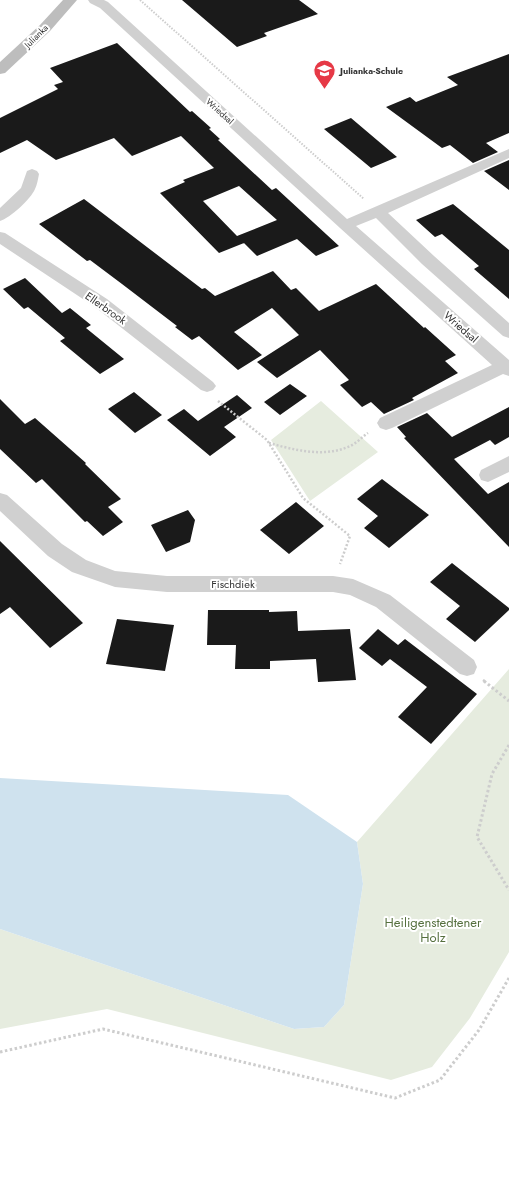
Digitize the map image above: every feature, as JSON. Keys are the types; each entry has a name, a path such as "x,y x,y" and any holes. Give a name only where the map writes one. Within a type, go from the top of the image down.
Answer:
{"street":[{"name":"Julianka","path":"0,70 56,17 70,0"},
{"name":"Wriedsal","path":"94,0 104,5 345,225 507,368 386,423"},
{"path":"345,225 378,212 509,153"},
{"path":"0,216 28,189 32,174"},
{"path":"378,212 428,260 509,332"},
{"name":"Ellerbrook","path":"0,236 101,303 207,386"},
{"path":"488,475 509,463"},
{"name":"Fischdiek","path":"0,500 55,550 79,566 116,579 168,584 333,584 353,587 383,601 467,667"}],"path":[{"path":"140,0 378,212"},
{"path":"207,386 217,401 267,440 303,498 350,536 333,584"},
{"path":"269,443 288,449 315,452 339,450 355,443 376,428 386,423"},
{"path":"467,667 509,701"},
{"path":"509,745 492,774 477,837 509,890"},
{"path":"0,1052 103,1029 395,1098 440,1080 479,1030 509,978"}],"green space":[{"path":"321,401 378,452 310,501 271,440"},
{"name":"Heiligenstedtener Holz","path":"509,669 509,952 470,1018 432,1067 391,1080 107,1009 0,1029 0,929 294,1029 324,1027 344,1005 363,884 357,842"}],"water":[{"path":"0,778 288,795 357,842 363,884 344,1005 324,1027 294,1029 0,929"}],"building":[{"path":"182,0 299,0 318,14 264,33 267,36 237,47"},
{"path":"117,43 190,112 192,111 211,128 209,129 220,139 218,140 272,190 276,188 339,246 316,256 297,239 257,256 244,243 219,253 160,193 185,182 183,180 214,168 181,136 132,156 114,138 56,160 27,140 0,153 0,118 58,89 54,85 63,82 50,68","holes":["239,186 277,220 237,236 203,201"]},
{"path":"509,54 509,133 486,143 498,152 473,163 450,145 442,148 386,107 410,97 416,102 458,85 447,77"},
{"path":"351,118 397,157 371,168 324,129"},
{"path":"509,160 509,190 484,171"},
{"path":"84,199 202,289 205,288 215,296 273,271 291,290 296,288 319,311 376,284 456,355 445,361 458,373 412,398 414,400 384,414 371,402 362,407 340,385 349,380 320,350 277,378 257,362 299,335 272,308 234,332 262,355 238,370 199,336 192,340 175,327 177,326 122,284 90,260 87,261 39,224"},
{"path":"453,204 509,250 509,299 474,269 479,266 442,234 435,237 416,220"},
{"path":"25,278 62,313 70,308 91,325 86,328 124,359 100,374 60,341 65,338 28,307 24,309 3,289"},
{"path":"290,384 307,396 280,415 264,402"},
{"path":"134,392 162,415 135,433 108,409"},
{"path":"237,395 252,408 224,427 236,437 210,456 167,420 184,409 198,421"},
{"path":"0,399 25,424 35,418 86,463 85,464 121,499 108,507 123,522 103,536 87,521 85,522 42,479 36,483 0,449"},
{"path":"509,407 509,437 495,445 490,440 454,459 488,494 509,482 509,547 404,438 406,437 397,427 427,413 452,437"},
{"path":"382,479 429,515 389,548 364,528 378,516 357,499"},
{"path":"296,502 324,526 289,554 260,530"},
{"path":"188,510 195,520 190,542 166,552 151,525"},
{"path":"0,541 83,623 50,648 10,607 0,614"},
{"path":"452,563 509,608 509,610 475,642 446,619 460,606 430,582"},
{"path":"208,610 269,610 269,612 297,611 298,631 350,629 356,680 318,682 316,659 270,661 270,669 235,669 236,645 207,645"},
{"path":"117,619 174,625 165,671 106,664"},
{"path":"378,629 398,645 405,639 477,694 431,744 398,717 427,687 390,659 382,666 359,648"}],"place":[{"name":"Julianka-Schule","path":"324,90"}]}
